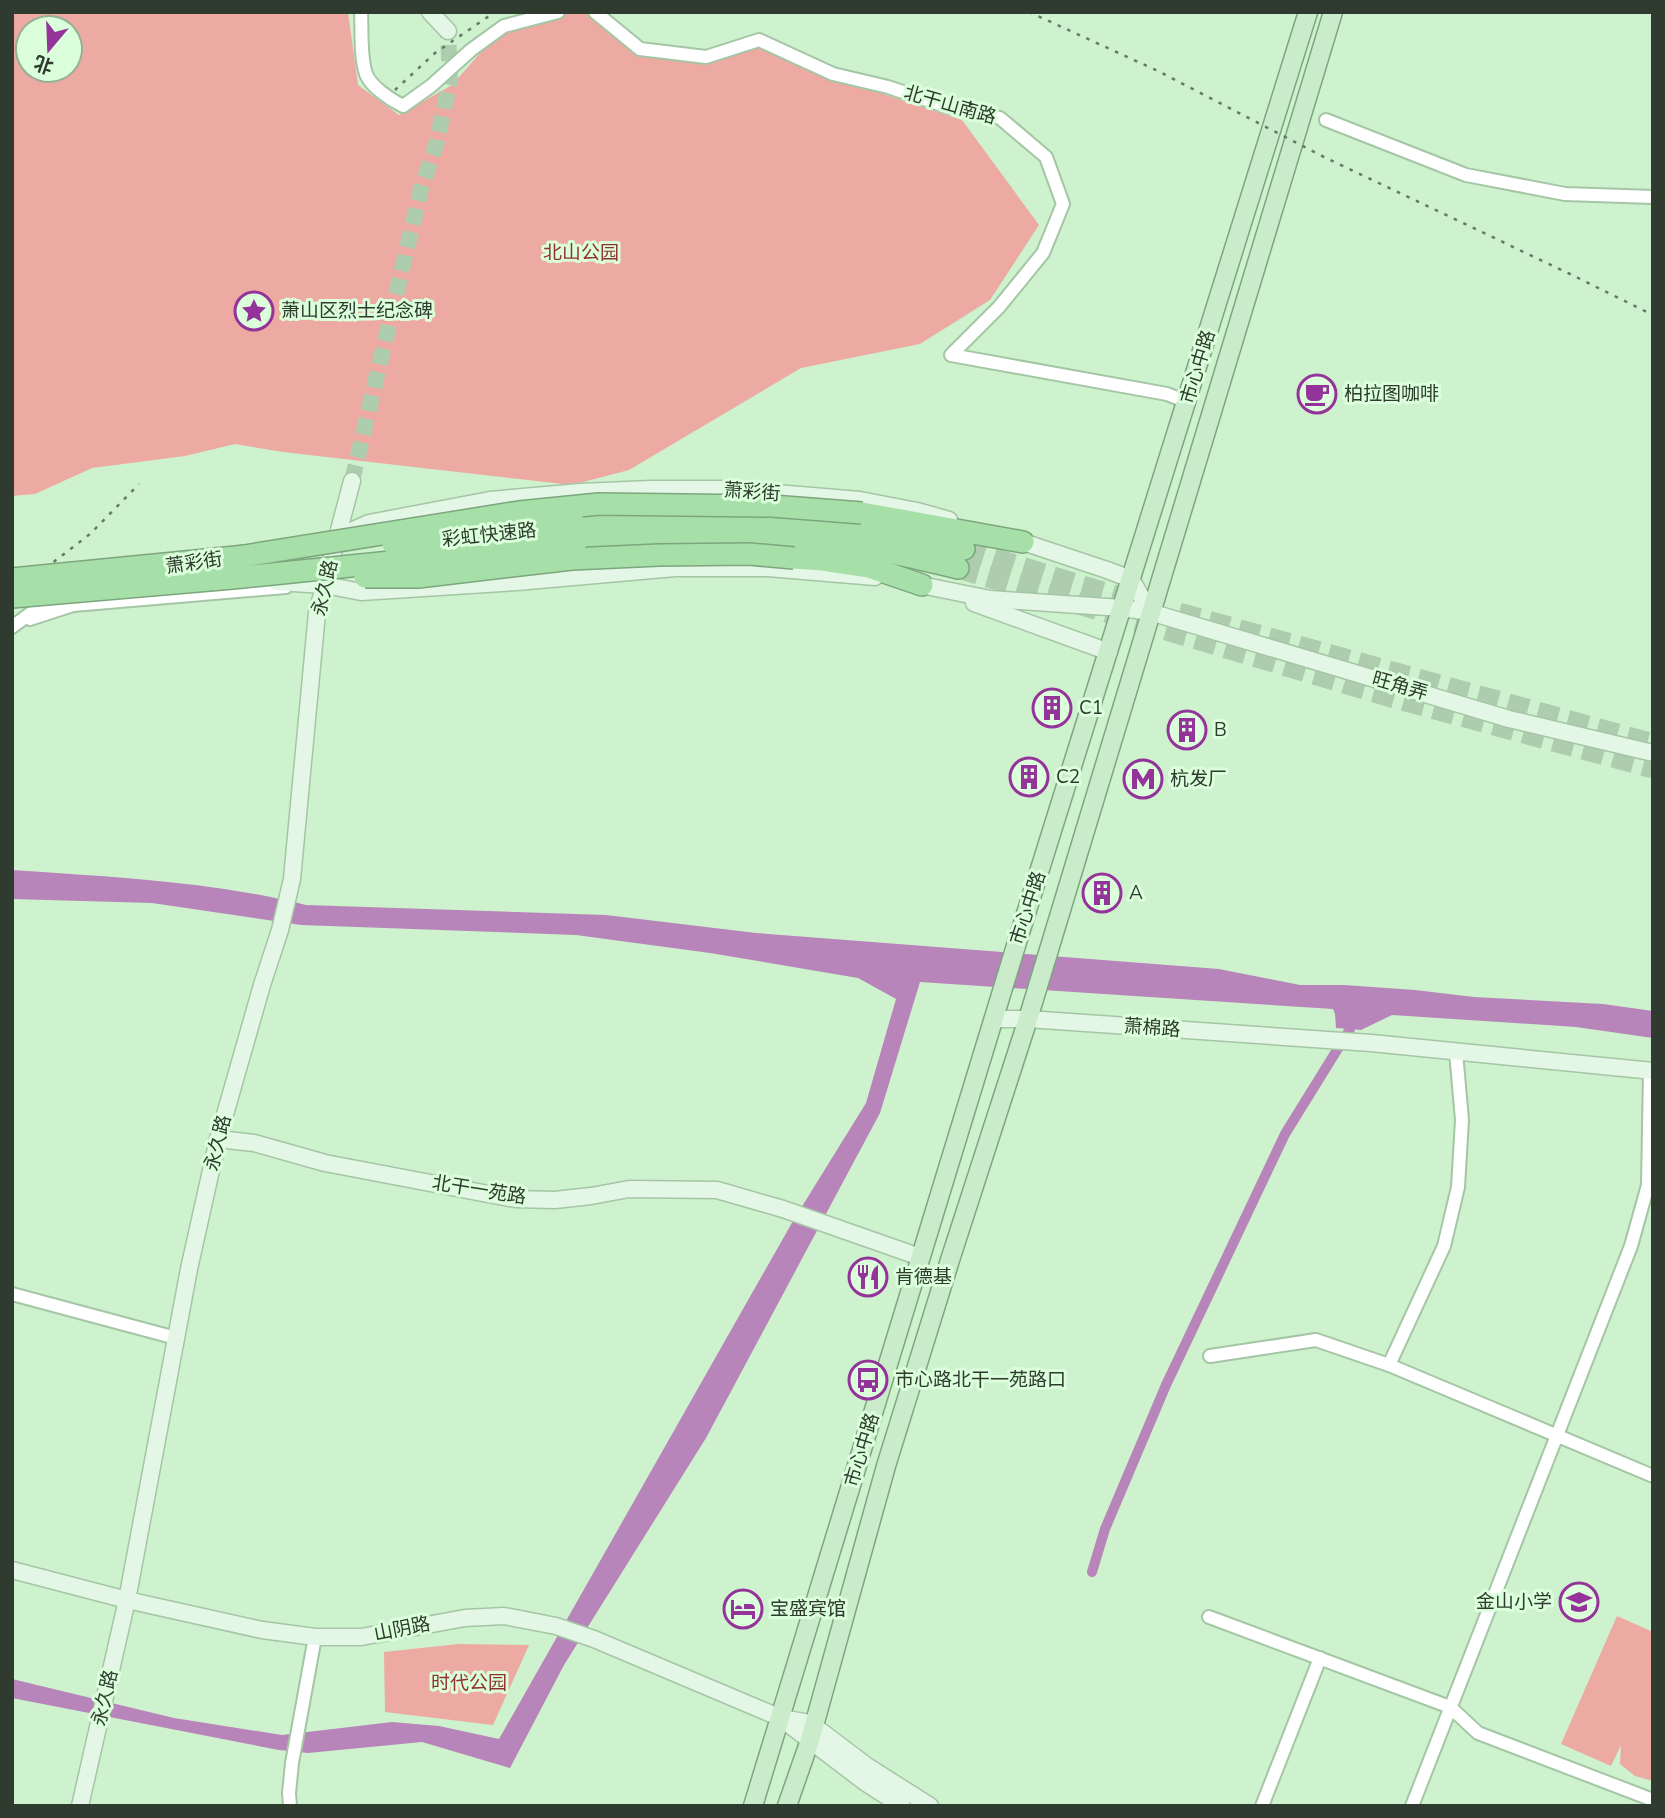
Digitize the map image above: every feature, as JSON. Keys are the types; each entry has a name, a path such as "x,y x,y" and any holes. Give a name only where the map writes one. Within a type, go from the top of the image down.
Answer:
{"highway":[{"path":"232,568 519,512 599,504 772,506 862,513 1023,542"},
{"name":"彩虹快速路","path":"12,597 423,542 576,534 657,520 788,522 881,532 961,558"},
{"path":"232,568 418,577 572,559 749,554 869,567 922,585"},
{"name":"彩虹快速路","path":"12,579 232,568"}],"main road":[{"path":"430,12 448,31"},
{"name":"市心中路","path":"753,1806 1001,993 1308,12"},
{"name":"市心中路","path":"787,1806 812,1733 886,1466 1028,1020 1333,12"},
{"name":"永久路","path":"80,1806 127,1600 189,1269 218,1139 262,985 281,930 292,879 317,614 352,481"},
{"name":"萧彩街","path":"103,575 321,545 369,523 490,500 580,492 730,489 860,500 918,511 1023,542 1131,579"},
{"name":"萧彩街","path":"104,594 256,581 325,585 361,592 675,568 782,569 887,578 990,599 1150,612"},
{"path":"1131,579 1150,612"},
{"name":"萧彩街","path":"922,585 1109,652"},
{"name":"旺角弄","path":"1150,612 1509,719 1653,753"},
{"name":"萧棉路","path":"994,1019 1311,1038 1456,1052"},
{"path":"1456,1052 1651,1071"},
{"name":"北干一苑路","path":"218,1139 254,1143 325,1163 515,1199 555,1200 629,1189 717,1190 783,1209 920,1257"},
{"name":"山阴路","path":"12,1570 127,1600 262,1630 315,1637 361,1637 465,1618 503,1616 556,1626 594,1639 781,1718 812,1733 930,1806"},
{"name":"山阴路","path":"812,1733 866,1783 902,1806"}],"street":[{"path":"361,12 367,76 388,99 403,106 504,26 558,12"},
{"name":"北干山南路","path":"595,12 640,49 706,57 759,40 833,74 888,87 948,107 1000,118 1046,157 1063,204 1043,253 999,307 951,355 1167,394 1187,402"},
{"path":"1326,120 1466,174 1564,194 1653,197"},
{"path":"15,626 77,578 113,562 337,537"},
{"path":"15,626 42,614 73,606 325,585"},
{"path":"1389,1365 1444,1247 1458,1187 1462,1120 1456,1052"},
{"path":"1412,1806 1632,1247 1648,1185 1651,1071"},
{"path":"12,1294 177,1338"},
{"path":"1210,1356 1316,1340 1389,1365 1653,1476"},
{"path":"1209,1616 1450,1707 1478,1733 1653,1800"},
{"path":"290,1806 292,1763 315,1637"},
{"path":"1262,1806 1320,1658"}],"green space":[{"name":"北山公园","path":"12,12 348,12 358,85 399,115 452,85 504,26 558,12 595,12 640,49 706,57 759,40 865,88 962,120 1039,225 990,300 920,344 801,368 629,470 572,485 283,452 235,444 185,456 92,468 35,494 12,496"},
{"path":"1617,1616 1653,1632 1653,1781 1635,1776 1620,1764 1621,1745 1611,1766 1561,1744"},
{"name":"时代公园","path":"458,1644 529,1645 493,1725 385,1712 384,1652"}],"shaded area":[{"path":"12,870 197,885 306,905 606,915 756,933 1219,969 1300,985 1344,985 1474,997 1603,1004 1653,1011 1653,1038 1576,1027 1392,1015 1361,1030 1336,1028 1333,1009 920,982 880,1113 706,1438 564,1665 510,1768 422,1742 308,1753 279,1750 12,1698 12,1679 174,1718 282,1735 392,1722 439,1726 499,1739 793,1221 866,1103 896,999 858,978 710,953 576,935 301,925 152,903 12,899"}],"waterway":[{"path":"1092,1572 1105,1529 1166,1385 1285,1134 1350,1029"}],"tunnel":[{"path":"352,481 421,189 437,142 450,80 448,31"},
{"path":"964,549 1145,604"},
{"path":"958,568 1391,697 1653,768"},
{"path":"1179,613 1653,744"}],"railway":[{"path":"395,90 435,53 495,12"},
{"path":"1029,12 1158,71 1320,155 1653,315"},
{"path":"12,594 90,534 139,484"}],"place":[{"name":"萧山区烈士纪念碑","path":"254,311"},
{"name":"柏拉图咖啡","path":"1317,394"},
{"name":"C1","path":"1052,708"},
{"name":"B","path":"1187,730"},
{"name":"C2","path":"1029,777"},
{"name":"杭发厂","path":"1143,779"},
{"name":"A","path":"1102,893"},
{"name":"肯德基","path":"868,1277"},
{"name":"市心路北干一苑路口","path":"868,1380"},
{"name":"金山小学","path":"1579,1602"},
{"name":"宝盛宾馆","path":"743,1609"}]}
